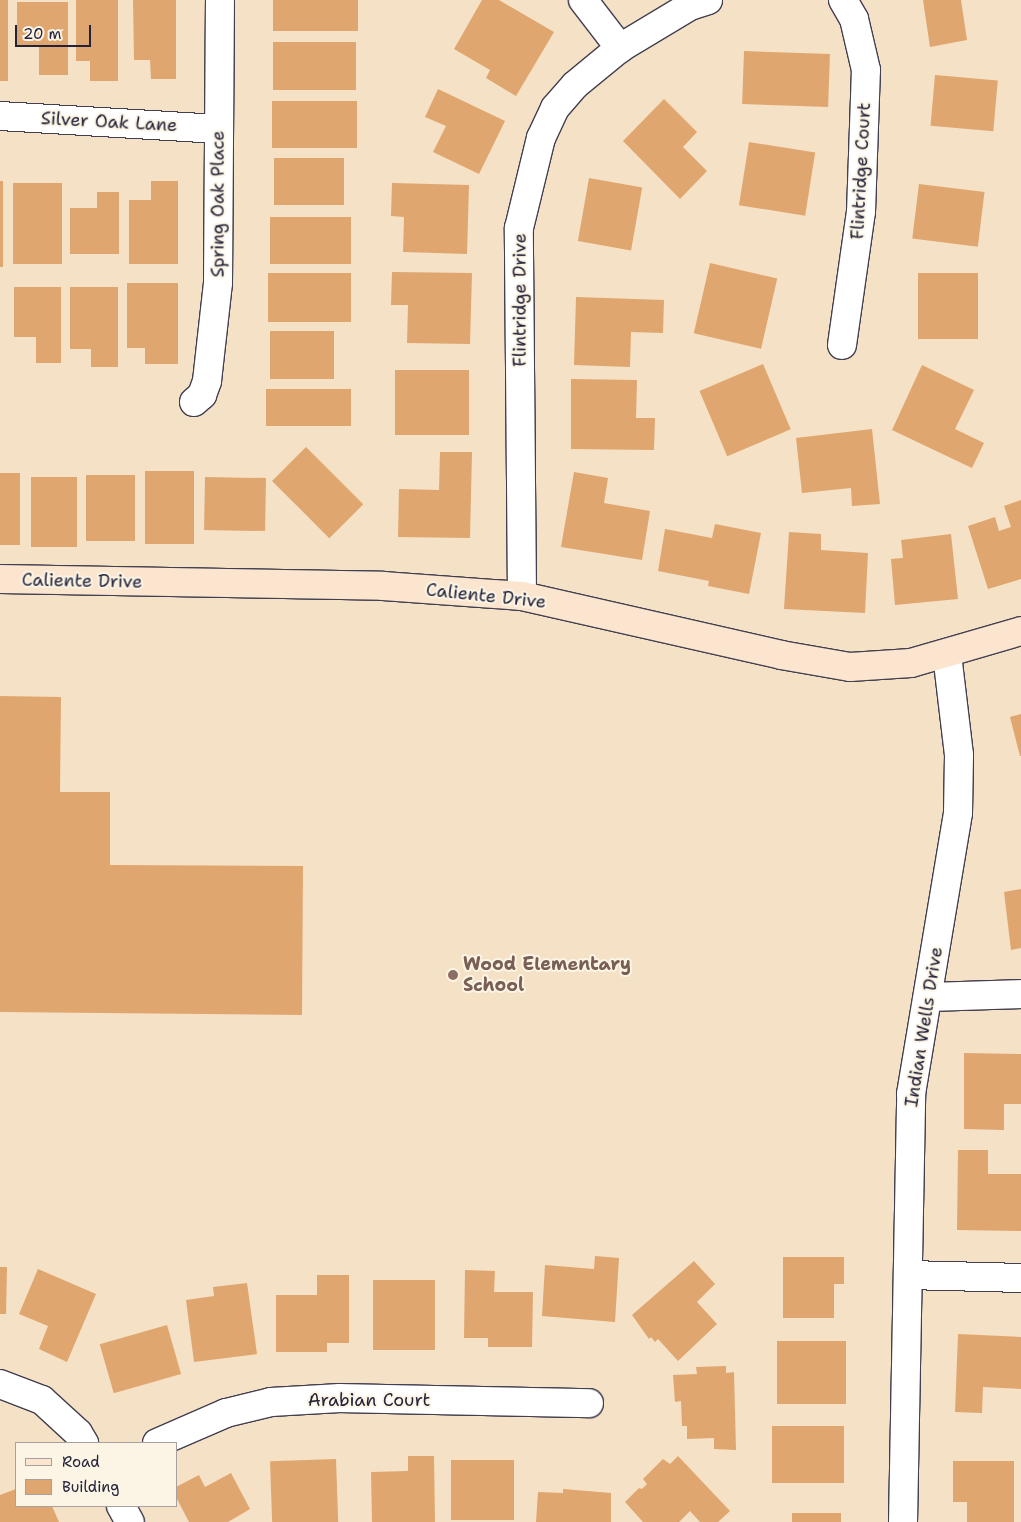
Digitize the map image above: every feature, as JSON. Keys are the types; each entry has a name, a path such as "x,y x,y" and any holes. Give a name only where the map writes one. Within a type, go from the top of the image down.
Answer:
{"street":[{"name":"Spring Oak Place","path":"194,402 202,394 207,381 218,283 220,0"},
{"path":"583,0 620,48"},
{"name":"Flintridge Drive","path":"522,596 519,228 541,138 555,108 575,85 620,48 690,6 708,0"},
{"name":"Flintridge Court","path":"842,345 861,212 866,70 854,19 843,0"},
{"name":"Silver Oak Lane","path":"0,116 219,128"},
{"name":"Caliente Drive","path":"0,579 382,586 522,596 780,655 850,667 911,663 947,655 1021,630"},
{"name":"Indian Wells Drive","path":"903,1522 911,1094 958,813 959,755 947,655"},
{"path":"928,997 1021,994"},
{"path":"908,1275 1021,1278"},
{"path":"0,1384 42,1400 78,1433 83,1442"},
{"name":"Arabian Court","path":"159,1442 226,1413 271,1402 340,1398 589,1403"},
{"path":"122,1507 130,1522"}],"building":[{"path":"0,0 8,0 8,81 0,81"},
{"path":"76,0 118,0 118,81 90,81 90,61 76,61"},
{"path":"133,0 176,0 176,79 151,79 150,60 134,60"},
{"path":"273,0 358,0 358,31 273,31"},
{"path":"482,0 499,0 554,32 516,96 486,78 490,70 454,49"},
{"path":"923,0 961,0 967,40 930,47"},
{"path":"17,2 68,2 68,75 39,75 39,45 17,45"},
{"path":"273,42 356,42 356,90 273,90"},
{"path":"744,51 830,54 828,107 742,104"},
{"path":"935,75 998,80 993,131 931,126"},
{"path":"438,89 505,121 479,174 433,152 446,126 425,117"},
{"path":"664,99 697,132 683,147 707,171 680,199 623,141"},
{"path":"272,101 357,101 357,148 272,148"},
{"path":"749,142 815,152 805,216 739,205"},
{"path":"274,158 344,158 344,205 274,205"},
{"path":"589,178 642,187 631,250 578,241"},
{"path":"0,181 3,181 3,267 0,267"},
{"path":"151,181 178,181 178,264 129,264 129,200 151,200"},
{"path":"13,183 62,183 62,264 13,264"},
{"path":"392,183 469,185 467,254 403,252 404,217 391,216"},
{"path":"919,184 985,192 978,247 912,239"},
{"path":"97,192 119,192 119,254 70,254 70,208 97,208"},
{"path":"270,217 351,217 351,264 270,264"},
{"path":"710,263 777,279 761,349 694,333"},
{"path":"392,272 472,273 470,344 407,343 408,305 391,305"},
{"path":"268,273 351,273 351,322 268,322"},
{"path":"918,273 978,273 978,339 918,339"},
{"path":"127,283 178,283 178,364 145,364 145,348 127,348"},
{"path":"14,287 61,287 61,363 36,363 36,337 14,337"},
{"path":"70,287 118,287 118,367 91,367 91,349 70,349"},
{"path":"576,297 664,300 663,333 631,332 630,367 574,365"},
{"path":"270,331 334,331 334,379 270,379"},
{"path":"763,364 791,429 727,456 699,391"},
{"path":"922,365 974,390 955,429 984,443 972,468 892,430"},
{"path":"395,370 469,370 469,435 395,435"},
{"path":"571,379 637,380 636,418 655,418 654,450 571,449"},
{"path":"266,389 351,389 351,426 266,426"},
{"path":"872,429 880,504 852,506 851,488 802,493 796,438"},
{"path":"306,447 363,504 329,538 272,481"},
{"path":"440,452 472,452 470,538 398,537 399,489 439,490"},
{"path":"145,471 194,471 194,544 145,544"},
{"path":"574,472 608,478 604,503 650,511 642,560 561,547"},
{"path":"0,473 20,473 20,545 0,545"},
{"path":"86,475 135,475 135,541 86,541"},
{"path":"31,477 77,477 77,547 31,547"},
{"path":"205,477 266,478 265,531 204,530"},
{"path":"1021,500 1021,579 988,589 968,526 995,517 999,531 1011,527 1004,506"},
{"path":"715,524 761,533 749,594 708,586 709,581 658,571 665,529 712,538"},
{"path":"789,532 821,534 821,550 868,553 865,613 784,609"},
{"path":"951,534 958,599 895,605 891,559 903,558 901,540"},
{"path":"0,696 61,697 60,792 110,792 110,865 303,866 302,1015 0,1012"},
{"path":"1021,714 1021,756 1020,756 1010,717"},
{"path":"1021,889 1021,948 1011,950 1004,892"},
{"path":"964,1053 1021,1054 1021,1104 1004,1104 1004,1130 964,1129"},
{"path":"958,1150 988,1150 988,1174 1021,1174 1021,1231 957,1230"},
{"path":"595,1256 619,1258 615,1322 542,1316 545,1265 594,1269"},
{"path":"783,1257 844,1257 844,1284 834,1284 834,1318 783,1318"},
{"path":"694,1261 715,1284 697,1302 717,1324 678,1361 658,1339 655,1342 651,1337 649,1339 632,1315"},
{"path":"0,1267 7,1267 6,1314 0,1314"},
{"path":"38,1269 96,1294 67,1362 39,1349 48,1326 19,1314"},
{"path":"465,1270 495,1271 494,1292 533,1292 532,1347 488,1347 488,1338 464,1338"},
{"path":"317,1275 349,1275 349,1343 327,1343 327,1352 276,1352 276,1295 317,1295"},
{"path":"373,1280 435,1280 435,1350 373,1350"},
{"path":"247,1283 257,1354 194,1362 186,1300 214,1296 213,1287"},
{"path":"167,1325 181,1374 114,1393 100,1344"},
{"path":"958,1334 1021,1337 1021,1389 983,1387 982,1413 955,1412"},
{"path":"777,1341 846,1341 846,1404 777,1404"},
{"path":"726,1366 726,1373 734,1372 736,1450 714,1449 714,1438 687,1439 687,1426 682,1426 681,1401 675,1402 673,1375 697,1374 696,1367"},
{"path":"772,1426 844,1426 844,1483 772,1483"},
{"path":"408,1456 434,1456 435,1522 372,1522 371,1472 408,1471"},
{"path":"678,1456 730,1511 718,1522 700,1522 690,1511 679,1522 643,1522 625,1502 639,1488 642,1489 647,1484 643,1479 663,1459 670,1464"},
{"path":"336,1459 338,1522 272,1522 270,1461"},
{"path":"451,1460 514,1460 514,1520 451,1520"},
{"path":"953,1461 1014,1461 1014,1522 967,1522 967,1502 953,1502"},
{"path":"231,1473 250,1509 228,1522 189,1522 178,1501 178,1486 199,1475 205,1487"},
{"path":"15,1489 15,1507 52,1507 59,1522 0,1522 0,1495"},
{"path":"563,1489 611,1493 611,1522 536,1522 538,1492 563,1493"},
{"path":"792,1513 841,1513 841,1522 792,1522"}],"place":[{"name":"Wood Elementary School","path":"453,975"}]}
